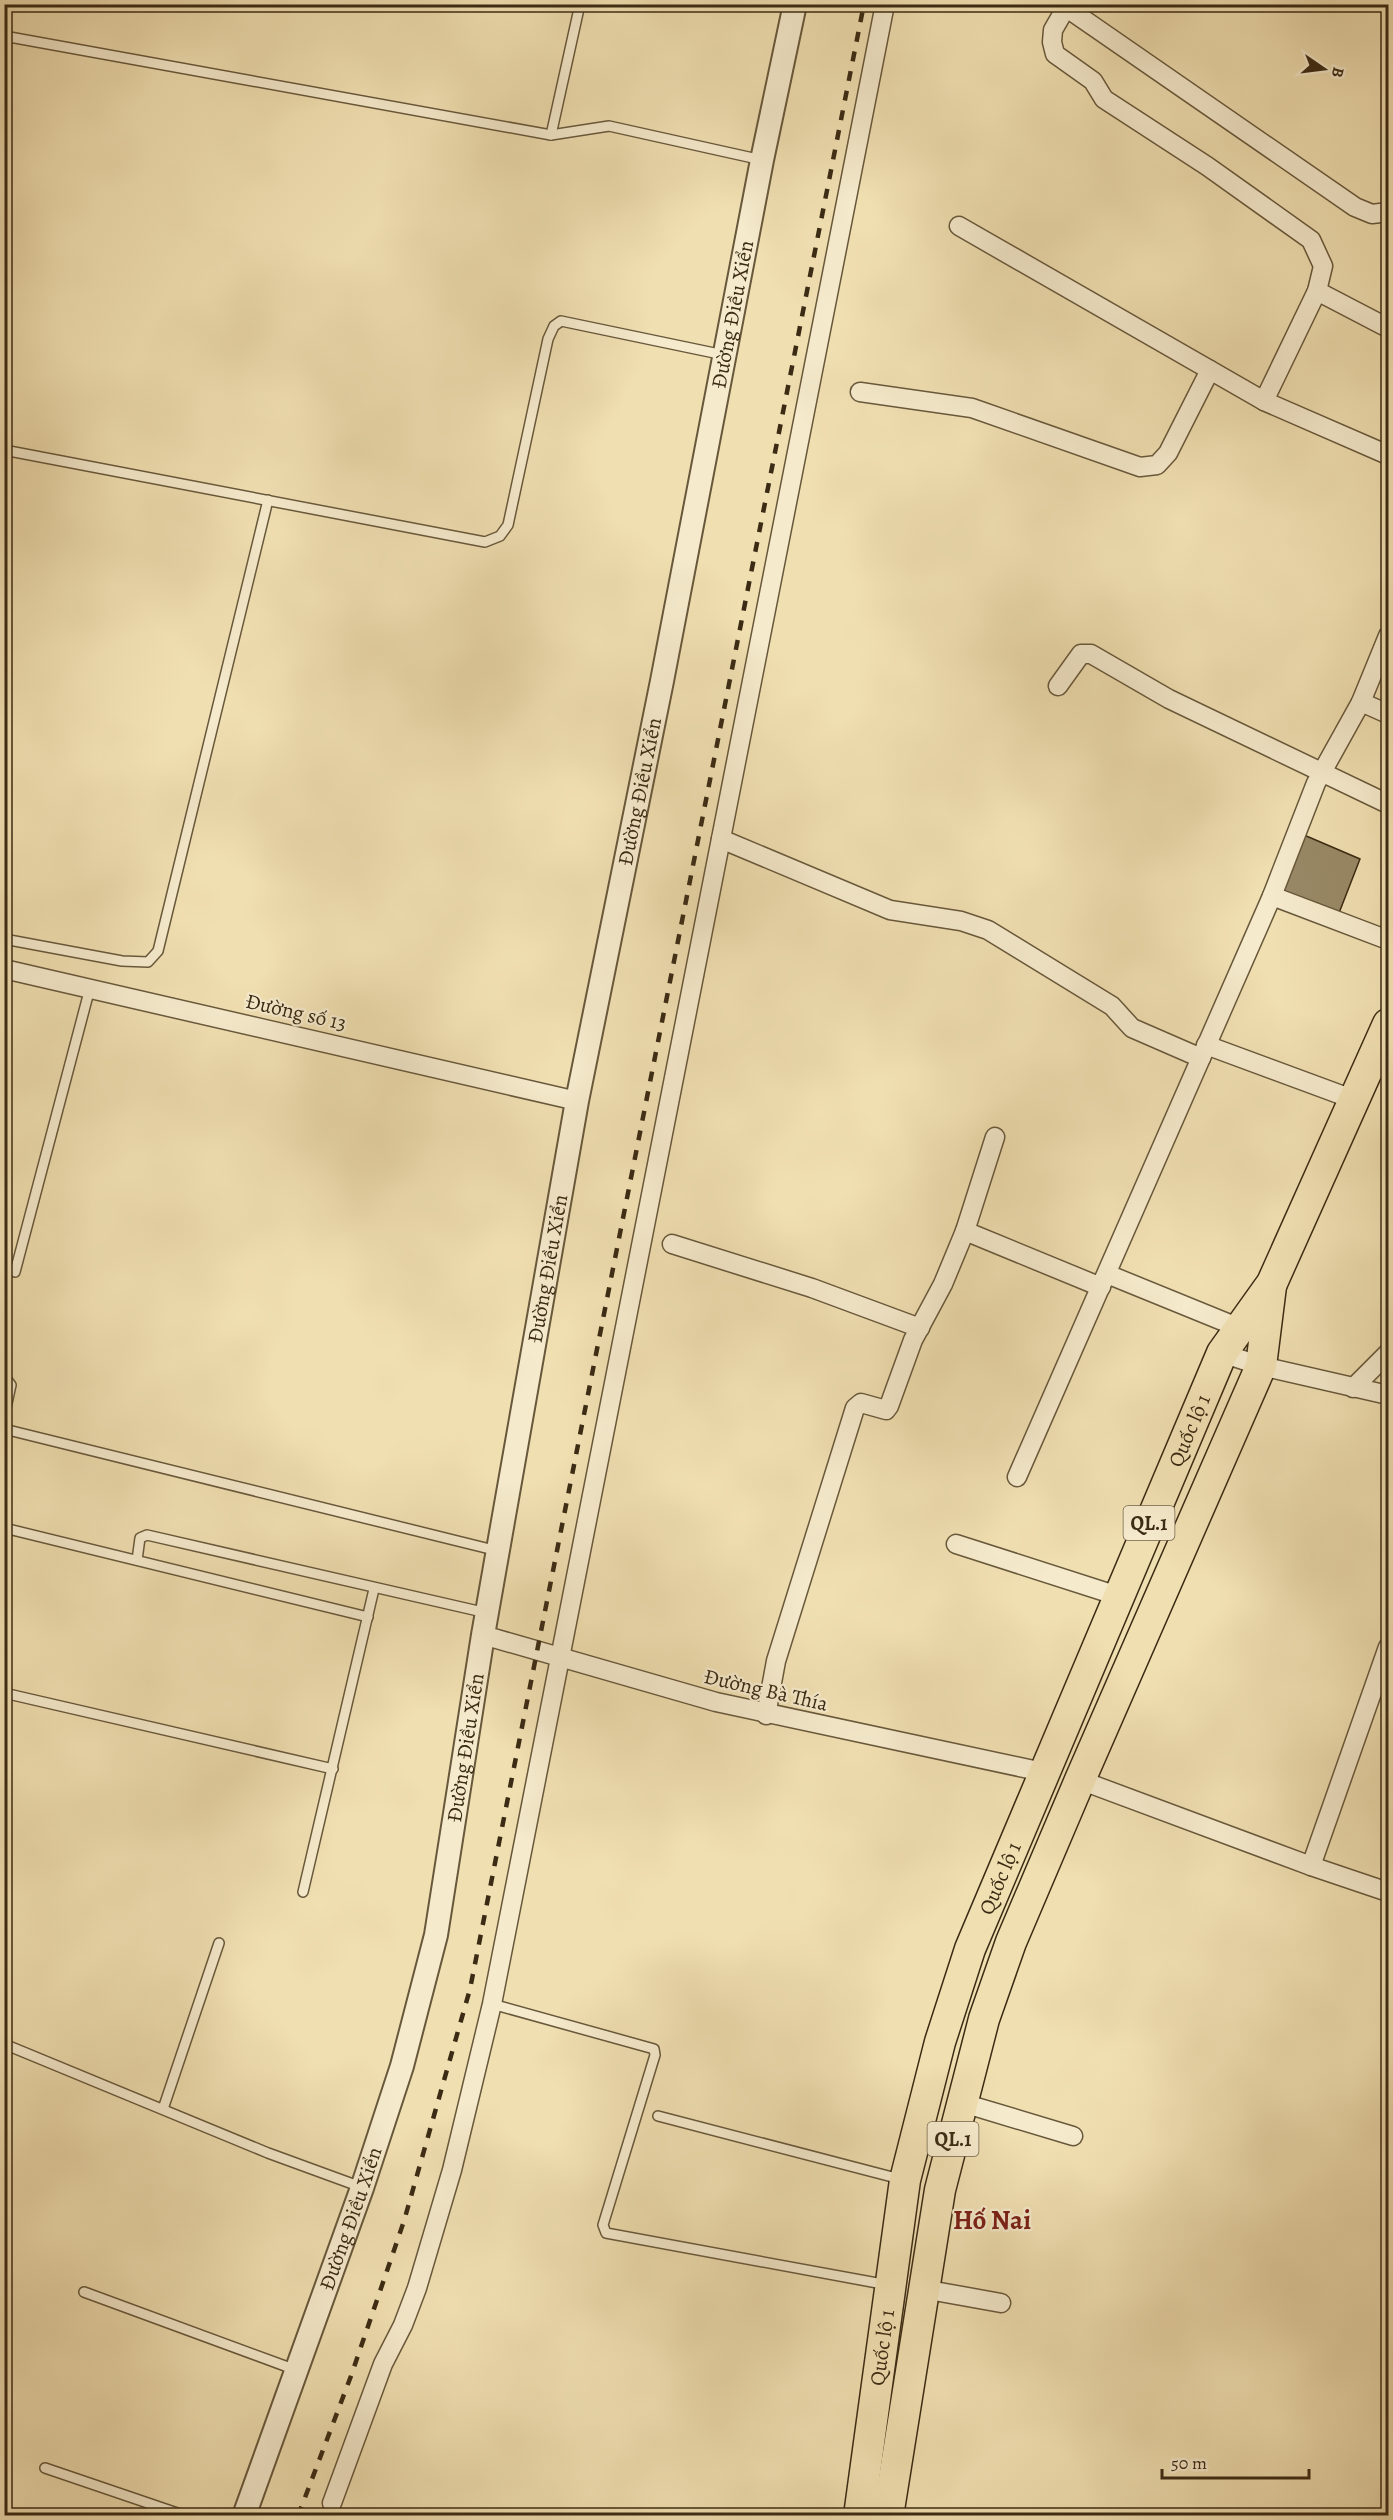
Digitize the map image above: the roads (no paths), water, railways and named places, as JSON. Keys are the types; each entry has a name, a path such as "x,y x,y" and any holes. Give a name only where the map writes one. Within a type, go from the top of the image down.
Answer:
{"highway":[{"name":"Quốc lộ 1","path":"888,2516 940,2190 991,1999 1011,1942 1080,1780 1255,1345 1272,1283 1389,1024"},
{"name":"Quốc lộ 1","path":"859,2516 906,2181 940,2042 970,1949 1222,1353 1255,1345"},
{"path":"1043,1772 1080,1780"}],"street":[{"name":"Đường Điều Xiển","path":"244,2516 362,2188 402,2066 436,1935 483,1635 577,1101 662,681 723,355 795,4"},
{"path":"332,2503 383,2364 403,2325 417,2288 452,2170 492,2004 885,4"},
{"path":"1264,401 1317,291 1323,266 1311,240 1207,166 1104,99 1093,81 1055,54 1052,42 1053,30 1068,6 1355,207 1372,214 1389,212"},
{"path":"959,226 1264,401 1389,456"},
{"path":"1317,291 1389,328"},
{"path":"860,392 972,408 1140,467 1157,465 1168,453 1210,370"},
{"path":"1017,1478 1272,896 1316,783 1361,702 1389,636"},
{"path":"1058,686 1081,654 1091,654 1169,699 1389,804"},
{"path":"1361,702 1389,714"},
{"path":"721,839 890,910 961,921 988,930 1112,1006 1132,1028 1354,1100"},
{"path":"1272,896 1389,940"},
{"name":"Đường số 13","path":"4,969 577,1101"},
{"path":"766,1714 776,1661 855,1408 861,1403 886,1410 889,1406 920,1328 943,1284 965,1231 995,1137"},
{"path":"965,1231 1104,1281 1353,1388 1389,1395"},
{"path":"672,1244 812,1288 920,1328"},
{"path":"1222,1353 1255,1345"},
{"path":"1353,1388 1389,1353"},
{"path":"956,1544 1118,1596"},
{"name":"Đường Bà Thía","path":"483,1635 766,1714 1043,1772"},
{"path":"1311,1866 1389,1647"},
{"path":"1080,1780 1311,1866 1389,1892"},
{"path":"963,2103 1073,2136"},
{"path":"923,2289 1001,2303"}],"lane":[{"path":"551,135 580,4"},
{"path":"4,36 551,135 609,126 762,160"},
{"path":"4,450 485,542 500,536 508,525 548,339 554,326 561,321 723,355"},
{"path":"4,939 122,961 148,962 158,951 268,500"},
{"path":"15,1272 90,988"},
{"path":"4,1376 10,1381 11,1390 4,1417"},
{"path":"4,1429 498,1551"},
{"path":"4,1528 368,1617"},
{"path":"137,1560 140,1538 147,1535 487,1613"},
{"path":"303,1892 374,1588"},
{"path":"4,1693 333,1769"},
{"path":"163,2109 219,1943"},
{"path":"492,2004 654,2049 655,2055 603,2225 606,2233 890,2285"},
{"path":"4,2044 268,2153 362,2188"},
{"path":"658,2116 906,2181"},
{"path":"84,2292 296,2370"},
{"path":"45,2468 186,2516"}],"railway":[{"path":"298,2516 351,2376 404,2221 470,1989 864,4"}],"district":[{"name":"Hố Nai","path":"992,2220"}]}
